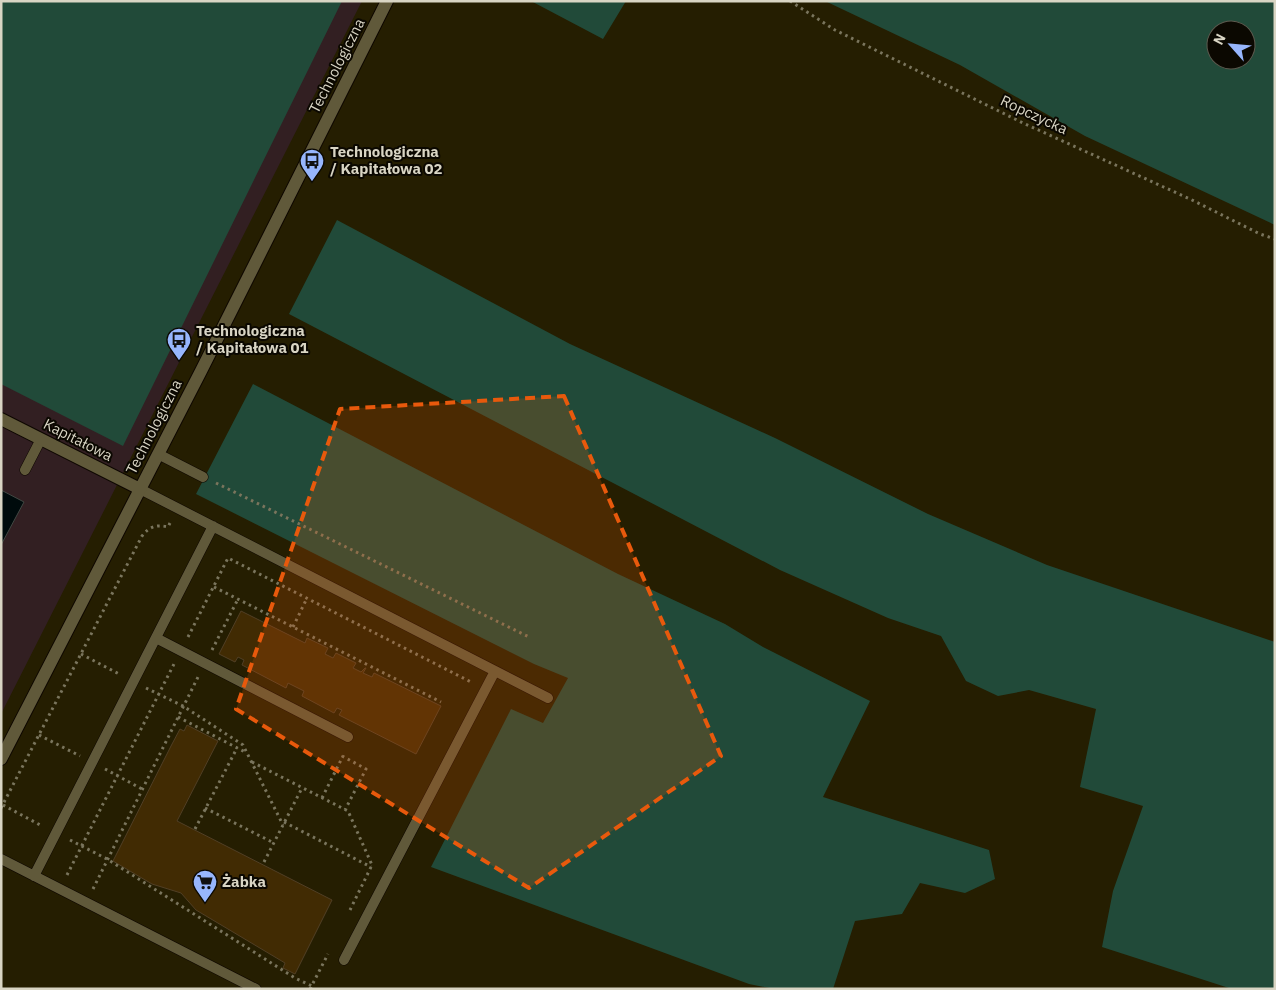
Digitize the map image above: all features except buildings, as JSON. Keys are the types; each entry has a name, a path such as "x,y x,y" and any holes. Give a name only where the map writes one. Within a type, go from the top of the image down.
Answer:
{"street":[{"name":"Technologiczna","path":"1,760 387,1"},
{"name":"Kapitałowa","path":"1,419 140,489"}],"lane":[{"path":"25,470 41,439"},
{"path":"158,454 203,477"},
{"path":"140,489 548,698"},
{"path":"34,876 213,526"},
{"path":"156,638 348,737"},
{"path":"344,960 495,671"},
{"path":"1,859 256,989"}],"path":[{"name":"Ropczycka","path":"790,1 835,30 1023,123 1275,240"},
{"path":"203,477 529,638"},
{"path":"1,808 142,536 151,527 157,525 168,527 178,508"},
{"path":"59,889 228,558 485,689"},
{"path":"214,587 441,702"},
{"path":"293,627 307,598"},
{"path":"86,902 238,599"},
{"path":"159,694 184,706 243,745 283,824 371,866"},
{"path":"178,717 247,753"},
{"path":"322,798 351,739 348,737"},
{"path":"195,829 237,748"},
{"path":"342,756 366,769 345,810"},
{"path":"252,762 348,811 372,865 346,918"},
{"path":"264,862 302,788"},
{"path":"205,808 274,843"},
{"path":"107,859 311,988 329,952"}],"highlighted area":[{"path":"564,396 721,756 529,888 236,709 340,409"}],"shaded area":[{"path":"1,1 362,1 1,714"},
{"path":"1,490 24,502 1,545"}],"green space":[{"path":"1,1 342,1 123,446 1,384"},
{"path":"531,1 626,1 603,39"},
{"path":"825,1 1275,1 1275,225 1085,136 960,65"},
{"path":"337,220 570,344 775,438 928,514 1047,565 1275,642 1275,989 1232,989 1102,947 1113,891 1143,806 1080,787 1096,709 1029,690 998,696 966,681 941,636 888,618 780,570 289,314"},
{"path":"253,384 618,574 725,624 763,647 870,701 823,797 989,850 995,879 965,893 920,883 902,914 855,921 833,989 775,989 749,984 431,867 511,709 543,723 568,678 534,664 196,494"}],"place":[{"name":"Technologiczna / Kapitałowa 02","path":"312,182"},
{"name":"Technologiczna / Kapitałowa 01","path":"179,361"},
{"name":"Żabka","path":"205,903"}]}
